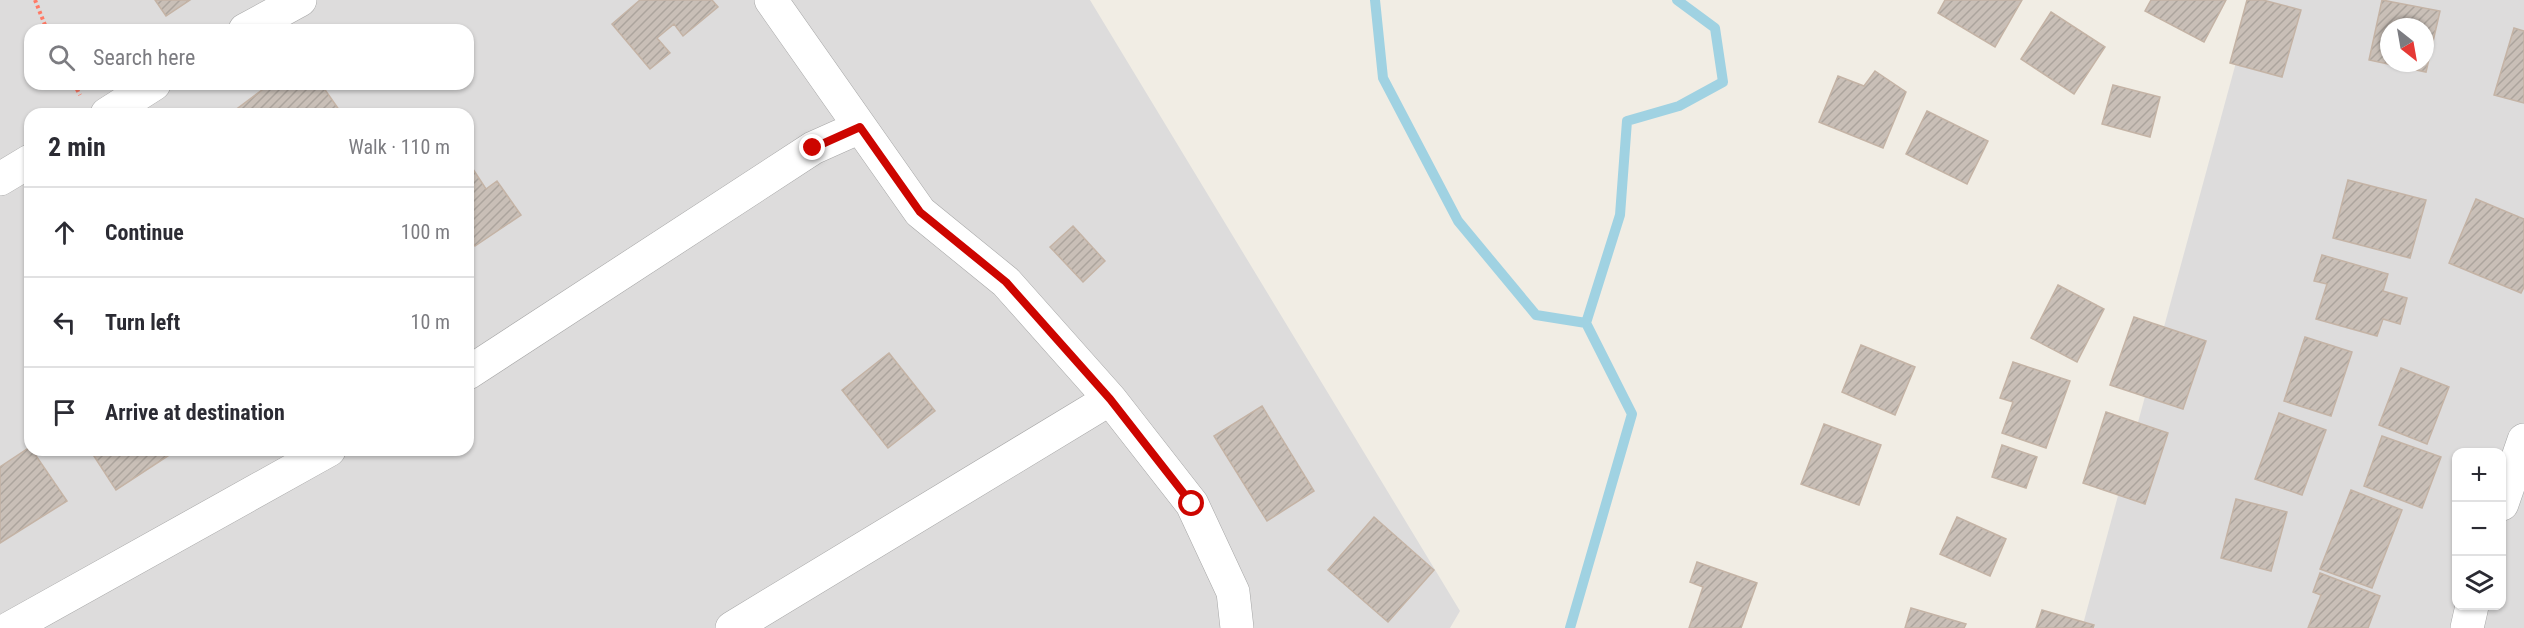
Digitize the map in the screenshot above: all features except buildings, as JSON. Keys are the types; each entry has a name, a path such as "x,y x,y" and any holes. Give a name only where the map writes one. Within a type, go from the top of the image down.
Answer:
{"street":[{"path":"256,24 300,0"},
{"path":"771,0 920,212 1006,282 1110,399 1192,504 1233,592 1238,628"},
{"path":"116,108 144,90"},
{"path":"474,369 813,148 860,127"},
{"path":"0,179 24,165"},
{"path":"732,628 1110,399"},
{"path":"2503,502 2524,440"},
{"path":"10,628 318,456"},
{"path":"2467,628 2471,610"}],"path":[{"path":"34,0 44,24"}],"shaded area":[{"path":"0,0 1090,0 1460,611 1450,628 0,628"},
{"path":"2253,0 2524,0 2524,628 2082,628"}],"waterway":[{"path":"1375,0 1383,78 1458,221 1536,315 1586,323"},
{"path":"1570,628 1632,414 1586,323 1620,215 1627,121 1679,106 1723,82 1715,28 1677,0"}],"route":[{"path":"813,148 860,127 920,212 1006,282 1110,399 1192,504"}]}
